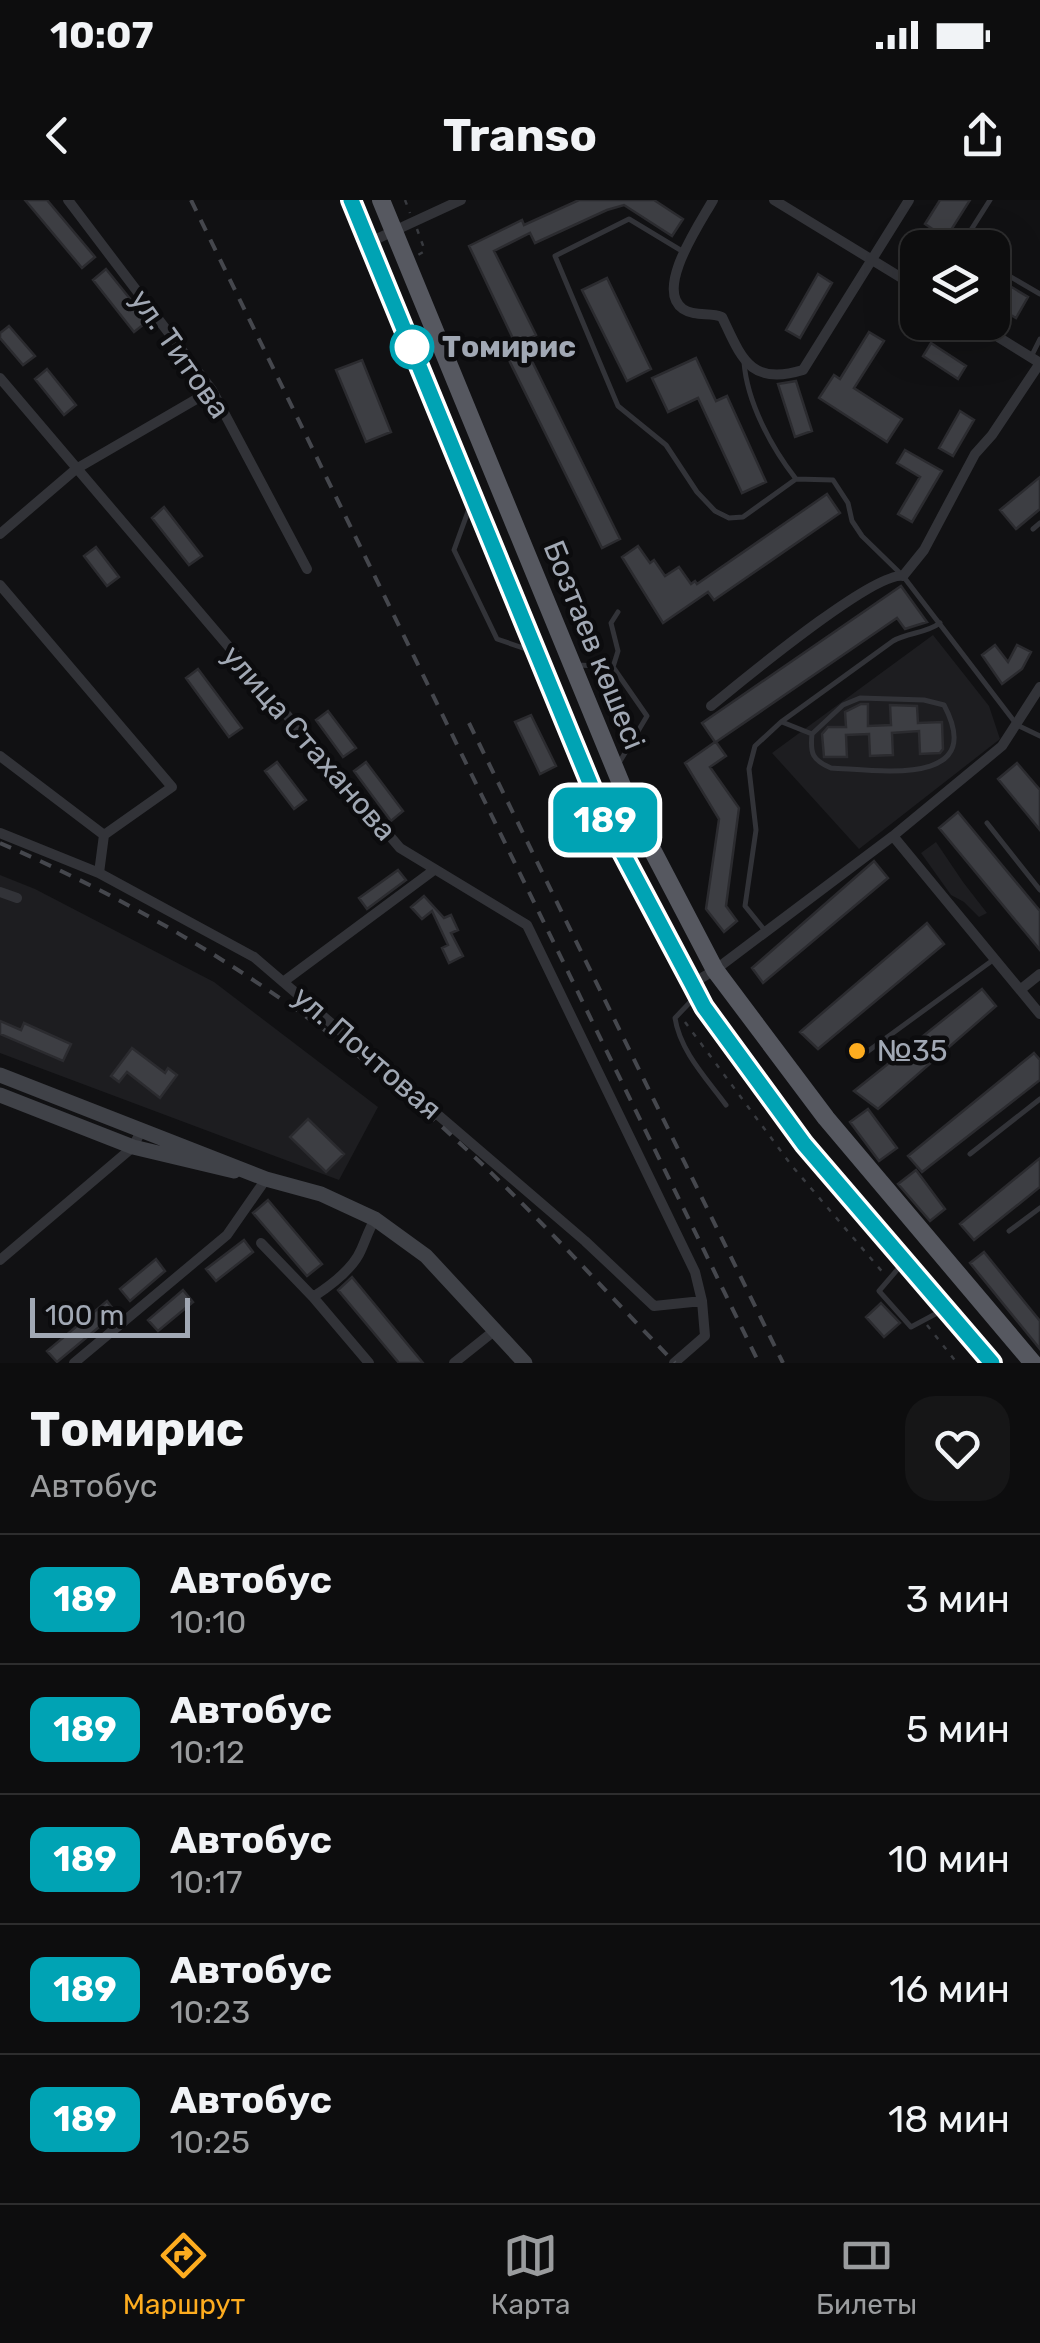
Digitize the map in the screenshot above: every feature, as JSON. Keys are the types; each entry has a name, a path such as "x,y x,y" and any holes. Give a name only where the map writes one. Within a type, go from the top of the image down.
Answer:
{"highway":[{"name":"Бозтаев көшесі","path":"351,200 606,822 695,990 804,1144 992,1363"},
{"name":"Бозтаев көшесі","path":"381,200 634,815 715,970 826,1118 1034,1363"},
{"path":"974,1341 984,1363"}],"main road":[{"path":"2,1085 142,1129 260,1176 320,1194 376,1219 426,1256 525,1363"},
{"path":"2,1085 133,1147 260,1176"}],"street":[{"name":"ул. Титова","path":"68,200 212,390 307,569"},
{"path":"370,242 461,200"},
{"path":"713,200 684,252 673,286 675,299 683,309 722,317 744,362 762,374 785,376 803,370 909,200"},
{"path":"774,200 900,277"},
{"path":"711,706 786,645 889,577 904,576 924,550 975,454 992,435 1036,360 1003,340"},
{"name":"улица Стаханова","path":"0,378 400,848 528,925 694,1272 705,1336 674,1363"},
{"path":"0,534 76,469 212,390"},
{"path":"0,585 172,787 104,836 99,873"},
{"path":"695,990 715,970 892,836 1002,746 1040,687"},
{"path":"0,756 104,836"},
{"name":"ул. Почтовая","path":"0,834 99,873 254,956 585,1241 654,1306 702,1301"},
{"path":"892,836 1040,1014"},
{"path":"284,982 434,870"},
{"path":"0,892 17,898"},
{"path":"1020,990 1040,974"},
{"path":"0,1260 133,1147 142,1129"},
{"path":"74,1363 227,1235 260,1176"},
{"path":"313,1298 348,1268 376,1219"},
{"path":"262,1243 369,1363"},
{"path":"454,1363 494,1331"}],"lane":[{"path":"971,230 990,200"},
{"path":"684,252 629,219 555,256 618,406 666,446 697,492 716,511 730,518 743,517 796,479 833,480 862,536 904,576 1017,725 1040,736"},
{"path":"1010,276 1040,294"},
{"path":"1036,360 1040,339"},
{"path":"744,362 745,378 768,434 796,479"},
{"path":"473,498 454,550 498,639 537,652"},
{"path":"1033,529 1040,523"},
{"path":"615,770 647,716 614,667 618,651 611,623 618,612"},
{"path":"766,932 745,906 756,830 750,768 755,746 781,722 899,638 926,633 940,624"},
{"path":"575,664 614,667"},
{"path":"852,700 924,700 944,705 951,719 951,754 945,762 922,768 830,768 814,760 810,748 812,734 852,700"},
{"path":"781,722 812,734"},
{"path":"987,823 1040,890"},
{"path":"860,1056 995,959"},
{"path":"695,990 675,1018 683,1045 726,1105"},
{"path":"970,1154 1040,1099"},
{"path":"1009,1231 1040,1208"},
{"path":"905,1261 879,1291 911,1327 946,1308"}],"path":[{"path":"405,200 425,251 407,260"},
{"path":"679,1013 792,1166 889,1280"},
{"path":"924,1320 957,1363"}],"shaded area":[{"path":"933,635 989,706 1000,739 859,849 772,753"},
{"path":"936,842 987,913 979,917 951,895 921,853"},
{"path":"0,875 35,889 214,982 378,1107 339,1180 0,1053"}],"building":[{"path":"25,200 47,200 95,257 82,268"},
{"path":"579,200 654,200 683,219 672,236 624,205 535,243 530,233 494,251 536,335 516,345 469,246 522,220 524,225"},
{"path":"940,200 970,200 951,230 934,230 925,224"},
{"path":"106,269 148,321 134,332 93,280"},
{"path":"818,274 832,283 800,338 786,330"},
{"path":"607,278 651,369 627,381 582,290"},
{"path":"1010,286 1028,297 1016,318 1010,314"},
{"path":"9,326 35,356 23,365 0,338"},
{"path":"869,332 884,341 854,388 902,419 887,442 819,398 834,375 840,379"},
{"path":"523,343 620,539 602,548 505,352"},
{"path":"931,343 966,366 958,379 923,356"},
{"path":"696,358 716,401 727,396 766,482 742,493 698,398 668,412 652,378"},
{"path":"362,360 391,432 366,442 336,370"},
{"path":"47,369 76,405 64,415 35,379"},
{"path":"796,381 812,431 795,437 778,384"},
{"path":"960,411 974,420 953,456 939,448"},
{"path":"905,450 942,471 912,522 898,514 920,477 897,463"},
{"path":"1040,477 1040,509 1016,529 1000,510"},
{"path":"827,494 840,513 714,600 708,592 663,623 622,557 638,546 665,576 679,567 691,584 697,584"},
{"path":"164,507 202,556 189,565 152,518"},
{"path":"96,547 119,577 107,586 84,556"},
{"path":"901,586 927,622 905,629 897,618 716,742 726,756 710,767 739,808 726,906 737,921 724,932 706,909 719,819 685,763 715,742 702,723"},
{"path":"995,645 1008,662 1017,645 1031,652 1022,669 1002,684 982,655"},
{"path":"198,669 242,728 229,737 186,678"},
{"path":"868,704 868,726 891,725 890,705 917,706 918,723 942,722 943,749 940,753 920,754 919,731 892,733 893,755 870,756 869,734 846,735 847,757 824,757 822,734 828,727 846,727 845,712"},
{"path":"328,711 356,748 343,757 316,720"},
{"path":"531,715 556,766 540,774 515,722"},
{"path":"277,762 306,800 294,809 265,771"},
{"path":"366,762 403,811 391,821 354,771"},
{"path":"1017,763 1040,790 1040,830 998,779"},
{"path":"958,812 1040,911 1040,950 939,828"},
{"path":"874,861 888,878 763,983 752,968"},
{"path":"398,870 406,880 367,909 359,898"},
{"path":"424,896 444,918 451,915 458,930 451,933 463,956 449,963 442,948 448,945 432,911 422,919 411,907"},
{"path":"927,923 944,944 818,1049 800,1032"},
{"path":"982,989 996,1006 878,1109 854,1091"},
{"path":"0,1021 21,1030 24,1023 71,1044 63,1061 0,1034"},
{"path":"132,1048 165,1073 168,1068 177,1075 160,1098 127,1072 119,1082 111,1076"},
{"path":"1034,1053 1040,1060 1040,1080 922,1172 908,1156"},
{"path":"868,1109 897,1148 879,1161 850,1122"},
{"path":"308,1119 344,1154 326,1172 290,1137"},
{"path":"1040,1158 1040,1187 974,1240 960,1224"},
{"path":"916,1170 945,1209 930,1221 898,1184"},
{"path":"268,1200 322,1264 307,1276 253,1213"},
{"path":"244,1240 253,1252 216,1281 206,1269"},
{"path":"984,1252 1040,1321 1040,1349 970,1263"},
{"path":"156,1259 165,1271 130,1301 120,1289"},
{"path":"352,1277 423,1363 399,1363 338,1290"},
{"path":"183,1290 193,1302 158,1331 148,1320"},
{"path":"107,1301 116,1313 57,1362 47,1351"},
{"path":"881,1303 900,1323 884,1337 866,1317"}],"railway":[{"path":"191,200 759,1363"},
{"path":"469,723 783,1363"},
{"path":"0,843 62,871 181,935 348,1048 480,1162 675,1363"}],"bus line":[{"name":"189","path":"351,200 606,822 704,1007 804,1144 992,1363"}],"place":[{"name":"Томирис","path":"412,347"},
{"name":"№35","path":"857,1051"}]}
